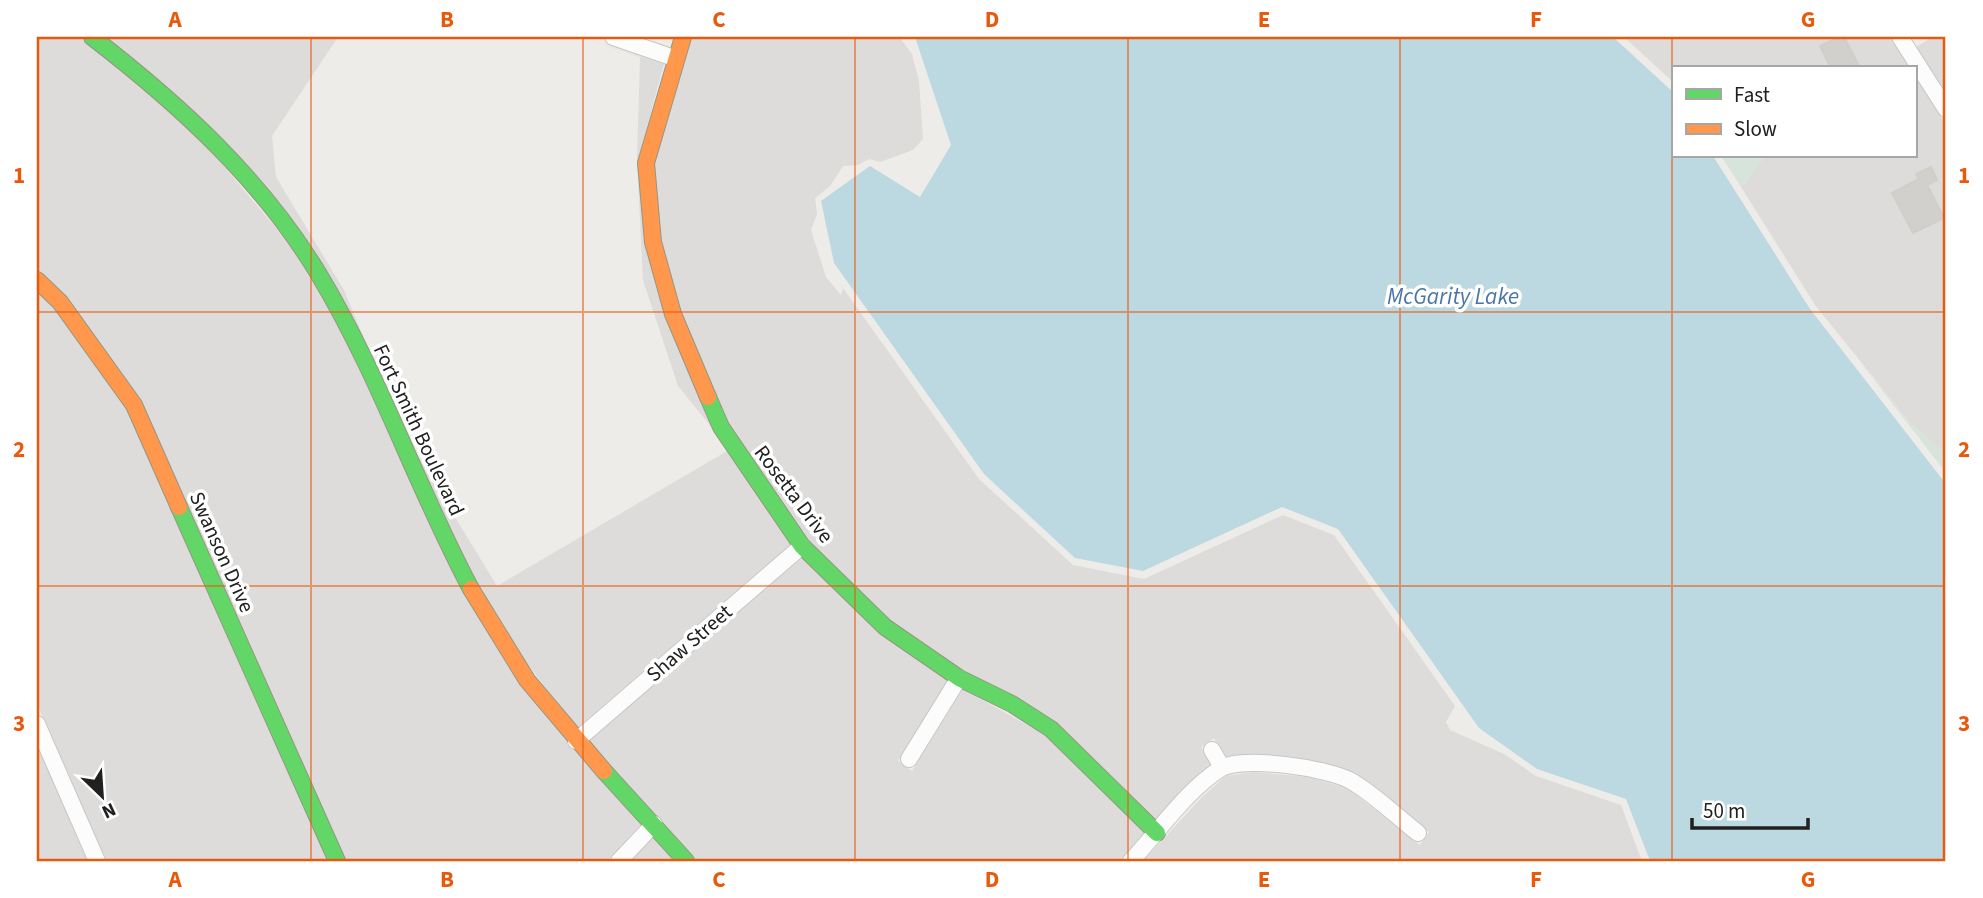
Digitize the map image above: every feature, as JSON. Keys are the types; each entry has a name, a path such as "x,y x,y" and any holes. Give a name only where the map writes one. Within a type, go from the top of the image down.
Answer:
{"street":[{"name":"Fort Smith Boulevard","path":"92,37 197,121 246,175 296,240 341,312 469,583 509,653 576,741 687,861"},
{"path":"613,37 674,58"},
{"name":"Rosetta Drive","path":"683,37 674,58 646,163 653,242 673,314 721,427 802,546 885,627 959,678 1012,704 1051,729 1157,833"},
{"path":"1907,39 1946,109"},
{"name":"Swanson Drive","path":"37,280 60,302 134,405 337,861"},
{"name":"Shaw Street","path":"576,741 802,546"},
{"path":"909,759 959,678"},
{"path":"37,727 97,861"},
{"path":"1212,750 1222,767"},
{"path":"1131,861 1196,790 1222,767 1251,763 1309,769 1350,780 1418,833"},
{"path":"619,861 654,824"}],"shaded area":[{"path":"37,37 79,37 121,68 192,128 290,245 334,316 455,575 642,823 607,861 346,861 141,402 37,270"},
{"path":"106,37 338,37 272,136 276,177 344,290 382,382 302,236"},
{"path":"580,37 664,64 638,160 713,429 678,386 643,280 637,160 640,57"},
{"path":"692,37 900,38 912,54 919,81 923,139 913,150 880,162 869,159 858,165 843,166 830,186 815,198 817,214 811,230 826,277 841,295 843,288 979,479 1073,565 1144,579 1283,515 1334,535 1455,706 1446,722 1450,730 1504,754 1536,776 1621,805 1642,861 1143,861 1202,797 1226,776 1252,772 1308,777 1347,788 1420,845 1429,832 1351,771 1309,760 1251,754 1226,758 1214,738 1201,747 1211,765 1156,821 963,671 890,620 808,541 728,423 681,312 661,241 654,164"},
{"path":"1624,37 1891,37 1909,66 1672,66 1672,81"},
{"path":"1933,37 1946,37 1946,94 1916,47"},
{"path":"1916,77 1946,124 1946,454 1911,424 1815,305 1741,187 1763,158 1916,158"},
{"path":"1722,158 1763,158 1741,187"},
{"path":"37,291 55,308 127,409 328,861 106,861 37,704"},
{"path":"1861,363 1911,424 1946,454 1946,473"},
{"path":"413,448 497,586 727,451 791,544 577,728 515,648 469,568"},
{"path":"802,558 948,680 898,761 912,771 963,689 1047,736 1145,833 1119,861 697,861 588,742"},
{"path":"37,743 88,861 37,861"},
{"path":"654,836 676,861 631,861"}],"water":[{"name":"McGarity Lake","path":"915,37 1613,37 1672,91 1672,158 1714,158 1810,309 1946,484 1946,861 1650,861 1626,799 1537,769 1479,728 1338,529 1282,507 1143,571 1075,558 984,474 834,263 821,201 870,166 920,197 951,145"}],"building":[{"path":"1844,37 1859,66 1830,66 1820,46"},
{"path":"1931,167 1937,180 1927,185 1944,218 1913,233 1892,193 1919,179 1916,174"}],"traffic: fast":[{"path":"92,37 187,116 244,175 295,239 340,311 471,589"},
{"path":"708,397 721,427 802,546 885,627 959,678 1012,704 1051,729 1157,833"},
{"path":"179,507 337,861"},
{"path":"604,771 686,861"}],"traffic: slow":[{"path":"683,37 646,163 653,242 673,314 708,397"},
{"path":"37,280 60,302 134,405 179,507"},
{"path":"471,589 527,680 604,771"}]}
